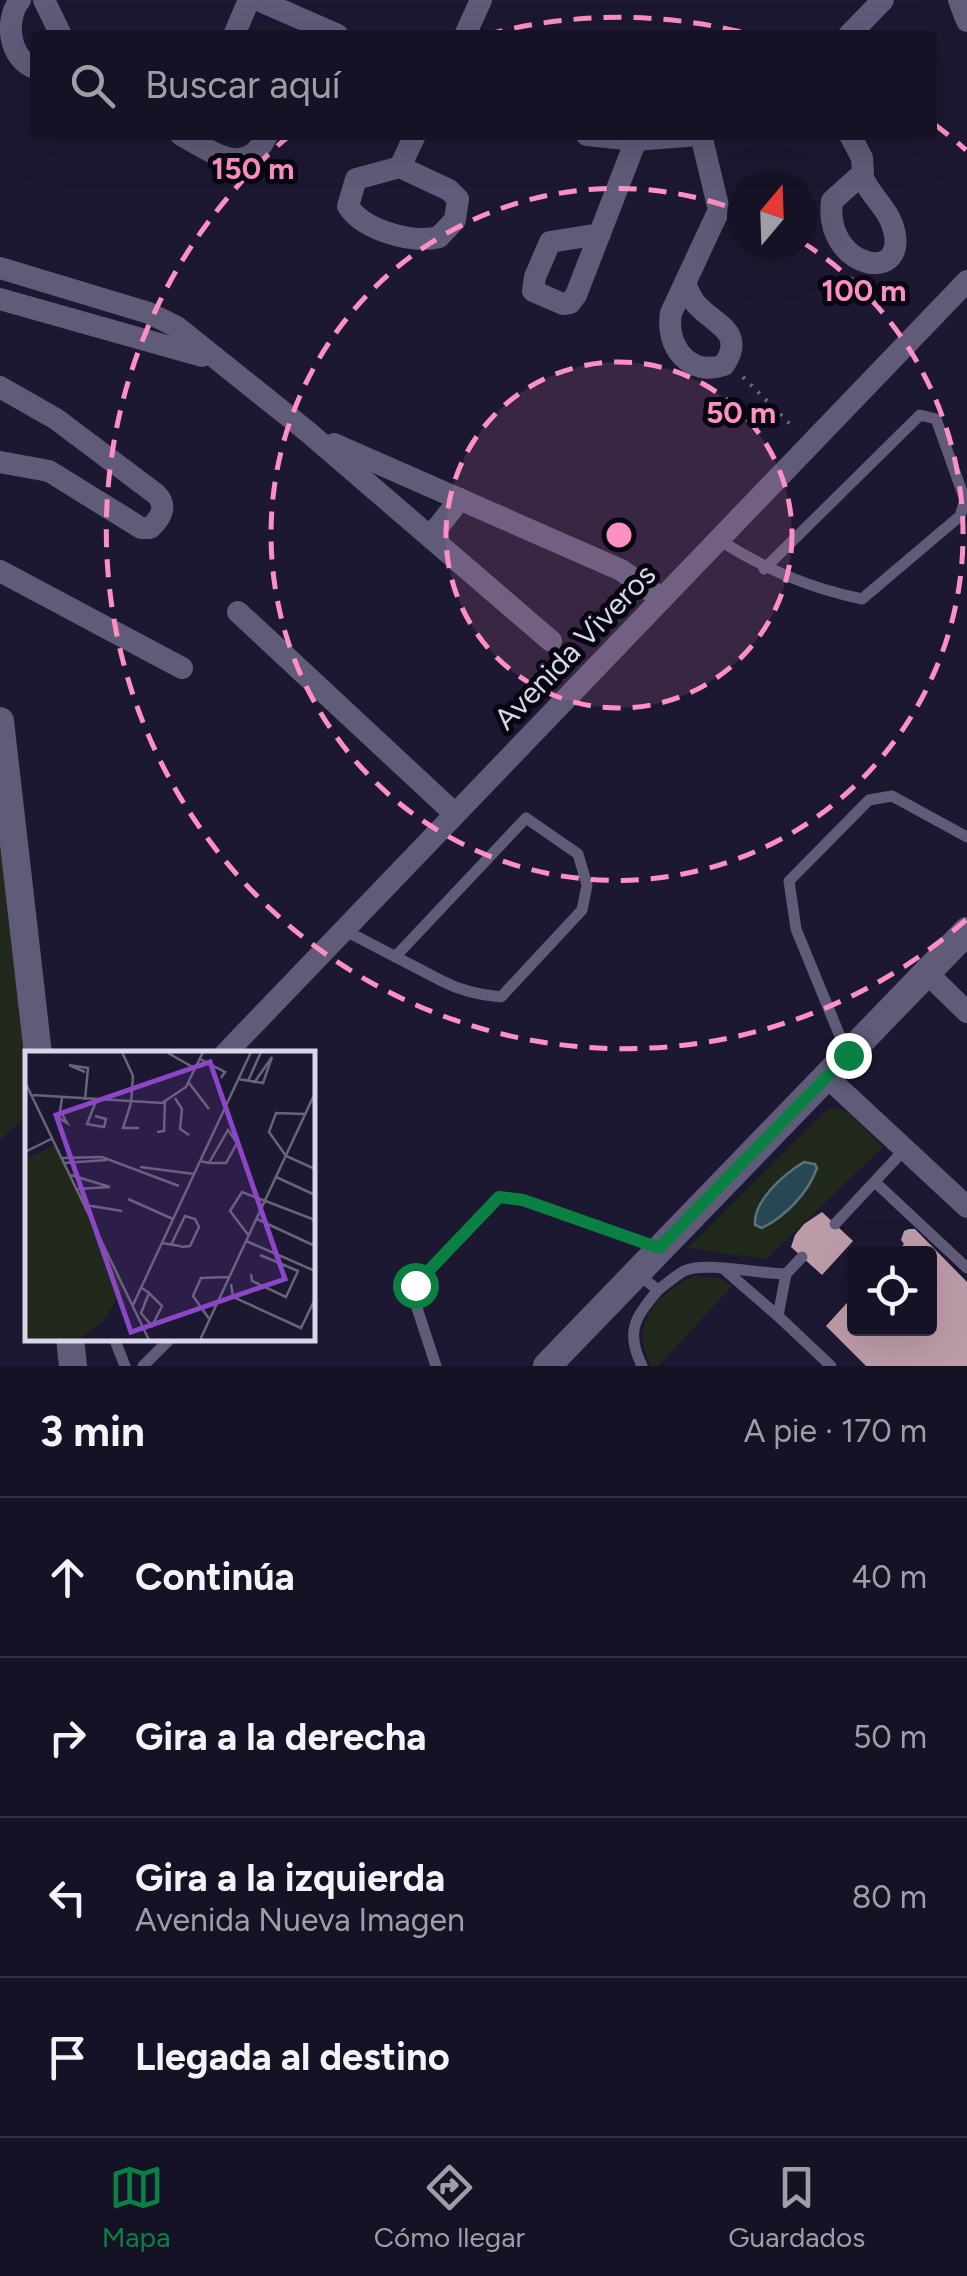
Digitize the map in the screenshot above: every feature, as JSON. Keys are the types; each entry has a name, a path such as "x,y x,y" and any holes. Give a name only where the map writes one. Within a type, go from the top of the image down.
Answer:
{"street":[{"path":"20,0 12,10 10,33 24,62 30,65"},
{"path":"44,0 59,30"},
{"path":"236,30 250,0"},
{"path":"258,0 327,30"},
{"path":"467,30 481,0"},
{"path":"959,0 967,21"},
{"path":"853,30 873,3"},
{"path":"191,140 238,160 253,154 264,140"},
{"path":"400,167 449,190 458,199 455,220 438,237 406,240 358,218 348,206 356,179 400,167 413,140"},
{"path":"600,234 636,140"},
{"path":"685,283 697,305 720,323 729,337 732,350 724,365 706,370 681,357 669,318 720,206 701,140"},
{"path":"852,140 863,164 862,176"},
{"path":"0,268 154,315 177,328 308,432 551,641"},
{"name":"Avenida Viveros","path":"228,1051 967,281"},
{"path":"0,299 189,351 228,368"},
{"path":"0,387 56,419 156,494 162,511 150,528 141,528 55,474 42,468 0,462"},
{"path":"308,432 621,570 662,599"},
{"path":"430,536 460,500"},
{"path":"0,571 182,668"},
{"path":"238,612 455,814"},
{"path":"0,721 38,1051"},
{"path":"547,1366 967,930"},
{"path":"927,973 967,1012"},
{"path":"826,1077 967,1207"},
{"path":"70,1341 73,1366"}],"lane":[{"path":"719,540 764,569 827,592 862,599 960,516 965,500 936,419 920,415 764,569"},
{"path":"848,1055 796,930 789,880 869,800 892,796 967,837"},
{"path":"344,930 451,986 501,996 582,910 588,885 578,854 526,818 395,956"},
{"path":"835,1224 906,1149"},
{"path":"875,1182 967,1268"},
{"path":"436,1366 416,1305 415,1285 499,1197 523,1200 659,1248"},
{"path":"778,1316 786,1274 802,1257"},
{"path":"642,1366 632,1330 658,1290 685,1271 700,1266 786,1274"},
{"path":"722,1268 831,1366"},
{"path":"636,1273 658,1290"},
{"path":"115,1341 125,1366"},
{"path":"143,1366 168,1341"}],"path":[{"path":"728,360 810,445"}],"green space":[{"path":"0,721 28,1051 25,1118 0,1140"},
{"path":"834,1107 849,1113 883,1147 766,1259 688,1248 827,1110"},
{"path":"695,1276 718,1278 732,1286 658,1366 651,1366 643,1336 650,1312 669,1292"}],"water":[{"path":"804,1162 817,1168 802,1195 771,1223 762,1228 755,1225 764,1198"}],"building":[{"path":"822,1212 853,1241 822,1275 791,1247 804,1224"},
{"path":"915,1229 932,1246 902,1246 904,1231"},
{"path":"937,1251 967,1282 967,1366 866,1366 826,1326 847,1303 847,1336 937,1336"}],"route":[{"path":"415,1285 499,1197 523,1200 659,1248 848,1055"}]}
